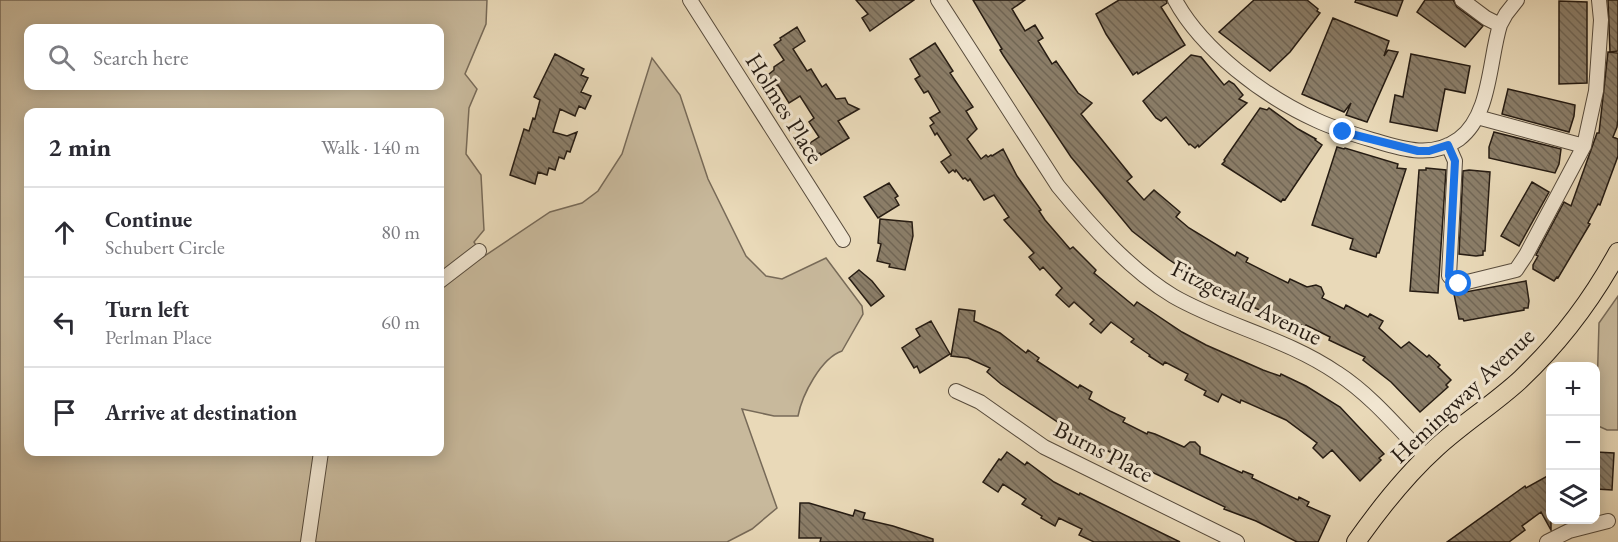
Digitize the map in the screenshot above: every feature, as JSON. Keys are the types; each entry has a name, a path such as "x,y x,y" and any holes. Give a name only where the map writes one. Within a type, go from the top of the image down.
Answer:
{"main road":[{"name":"Hemingway Avenue","path":"1356,542 1390,496 1426,458 1521,379 1554,343 1590,296 1618,252"}],"street":[{"name":"Holmes Place","path":"690,0 843,240"},
{"name":"Fitzgerald Avenue","path":"938,0 1058,186 1076,208 1130,262 1172,295 1198,309 1310,356 1339,374 1367,397 1426,458"},
{"path":"1175,0 1198,34 1231,65 1301,113 1343,132 1404,149 1429,151 1460,139 1477,117 1483,103 1500,25 1517,0"},
{"path":"1462,0 1486,18 1500,25"},
{"path":"1448,145 1455,161 1449,276 1459,284 1516,270 1532,245 1584,146 1596,91 1601,20 1599,0"},
{"path":"1477,117 1584,146"},
{"path":"444,278 479,251"},
{"name":"Burns Place","path":"956,391 980,402 1044,447 1237,542"},
{"path":"308,542 320,456"},
{"path":"1548,542 1569,531 1608,521"}],"shaded area":[{"path":"0,0 487,0 486,24 465,74 477,89 469,108 466,154 481,175 484,230 474,242 483,257 550,212 582,203 598,191 622,154 652,58 680,95 708,179 746,256 766,276 782,279 826,258 862,306 863,314 842,351 834,355 820,369 804,398 798,416 774,416 742,409 777,508 752,529 727,542 0,542"},
{"path":"1618,296 1618,430 1607,430 1600,427 1599,323"}],"building":[{"path":"856,0 914,0 870,31 862,18 868,14"},
{"path":"973,0 1025,0 1012,9 1025,31 1035,25 1043,38 1038,41 1052,64 1056,61 1078,93 1092,103 1081,114 1132,177 1127,181 1144,200 1154,190 1180,212 1176,217 1189,228 1235,256 1237,252 1248,258 1246,262 1288,283 1290,279 1307,287 1316,285 1321,287 1324,294 1322,298 1344,309 1346,305 1368,317 1370,314 1383,321 1379,328 1401,348 1409,342 1440,365 1438,367 1451,380 1446,385 1448,387 1420,412 1391,382 1363,360 1365,357 1329,340 1330,337 1306,325 1305,327 1267,311 1266,313 1208,286 1132,231 1071,157 1003,55 1000,50 1002,49"},
{"path":"1119,0 1166,0 1167,3 1161,7 1185,45 1133,75 1106,34 1096,14"},
{"path":"1254,0 1307,0 1320,13 1290,52 1270,71 1219,32"},
{"path":"1356,0 1403,0 1397,16 1355,2"},
{"path":"1425,0 1453,0 1457,7 1483,26 1465,47 1417,12"},
{"path":"1608,0 1618,0 1618,51 1610,52"},
{"path":"1559,1 1587,2 1587,83 1559,84"},
{"path":"1333,18 1389,41 1384,56 1388,50 1398,52 1367,122 1346,115 1351,103 1344,112 1302,94"},
{"path":"797,27 805,41 793,49 807,71 811,69 822,87 826,84 836,99 845,98 848,104 859,109 838,121 849,138 821,155 820,153 817,155 810,143 819,137 809,122 814,118 800,96 789,103 778,85 775,87 768,75 784,60 774,45 781,40 780,38"},
{"path":"935,43 953,71 950,73 973,107 966,111 977,129 967,139 981,159 986,155 992,156 1003,149 1045,220 1070,249 1073,247 1096,270 1094,273 1134,306 1137,302 1206,345 1263,370 1280,376 1281,374 1340,407 1384,454 1379,458 1381,460 1360,481 1332,450 1323,458 1313,448 1317,443 1286,420 1222,394 1218,402 1204,395 1206,391 1185,380 1188,374 1165,362 1163,365 1149,356 1131,342 1134,339 1111,322 1101,333 1090,324 1094,320 1074,302 1069,307 1056,295 1062,288 1043,267 1040,270 1029,257 1034,253 1004,220 1009,217 994,195 984,200 970,179 968,181 963,179 956,170 949,173 941,162 951,155 930,126 934,123 930,118 940,112 928,91 924,93 915,79 920,76 910,59"},
{"path":"1608,52 1618,53 1618,119 1613,137 1618,139 1618,156 1600,205 1598,204 1588,223 1590,224 1554,281 1533,269 1533,265 1564,202 1571,206 1597,133 1599,133"},
{"path":"555,54 584,69 581,75 588,78 581,92 591,96 585,109 579,106 575,116 560,109 553,132 567,136 577,132 570,152 567,151 564,159 559,157 555,170 549,168 547,175 538,172 535,184 510,175 524,129 529,131 533,118 535,119 540,100 534,97"},
{"path":"1411,54 1470,66 1465,93 1445,89 1437,131 1390,122 1395,95 1403,97"},
{"path":"1191,55 1201,57 1224,85 1229,81 1234,84 1243,95 1239,99 1247,103 1199,147 1198,145 1195,148 1189,145 1166,117 1161,121 1156,118 1143,101"},
{"path":"1508,89 1575,105 1569,132 1502,114"},
{"path":"1260,108 1267,110 1269,108 1322,145 1285,200 1281,202 1222,164"},
{"path":"1494,132 1561,149 1555,173 1489,158 1489,147"},
{"path":"1337,147 1398,164 1397,168 1406,169 1376,257 1350,249 1353,239 1312,225"},
{"path":"1426,168 1446,170 1438,293 1410,291 1419,170 1426,170"},
{"path":"1463,171 1490,172 1485,251 1483,255 1476,256 1459,254"},
{"path":"1532,182 1549,192 1519,246 1501,236"},
{"path":"889,183 898,196 895,198 899,205 878,218 864,197"},
{"path":"880,219 912,222 913,236 905,270 889,267 890,264 877,261 881,244 878,243"},
{"path":"859,270 884,296 871,306 849,278"},
{"path":"1526,281 1528,308 1464,321 1459,319 1454,294"},
{"path":"959,309 975,311 974,321 1000,333 1026,353 1028,350 1039,358 1037,361 1078,388 1080,385 1092,392 1089,399 1125,418 1123,422 1147,434 1148,432 1155,434 1184,447 1190,442 1195,442 1200,447 1200,454 1242,473 1243,471 1253,475 1252,478 1298,500 1299,497 1309,502 1307,506 1330,516 1318,542 1297,542 1256,521 1224,509 1225,507 1083,439 1001,384 987,372 990,368 968,358 951,356"},
{"path":"931,321 950,354 920,373 917,366 914,368 902,348 920,336 916,329"},
{"path":"1007,452 1025,465 1027,462 1054,482 1180,542 1094,542 1079,535 1082,529 1059,518 1055,526 1022,504 1026,499 1003,484 998,492 983,482 999,459 1001,460"},
{"path":"1600,452 1614,453 1612,490 1600,489"},
{"path":"1546,477 1546,521 1541,512 1522,526 1525,530 1509,542 1447,542 1525,486 1526,488"},
{"path":"800,503 809,503 853,516 855,510 865,513 863,519 933,539 933,542 820,542 821,538 799,538"}],"route":[{"path":"1343,132 1418,151 1437,150 1448,145 1455,161 1449,276 1459,284"}]}
